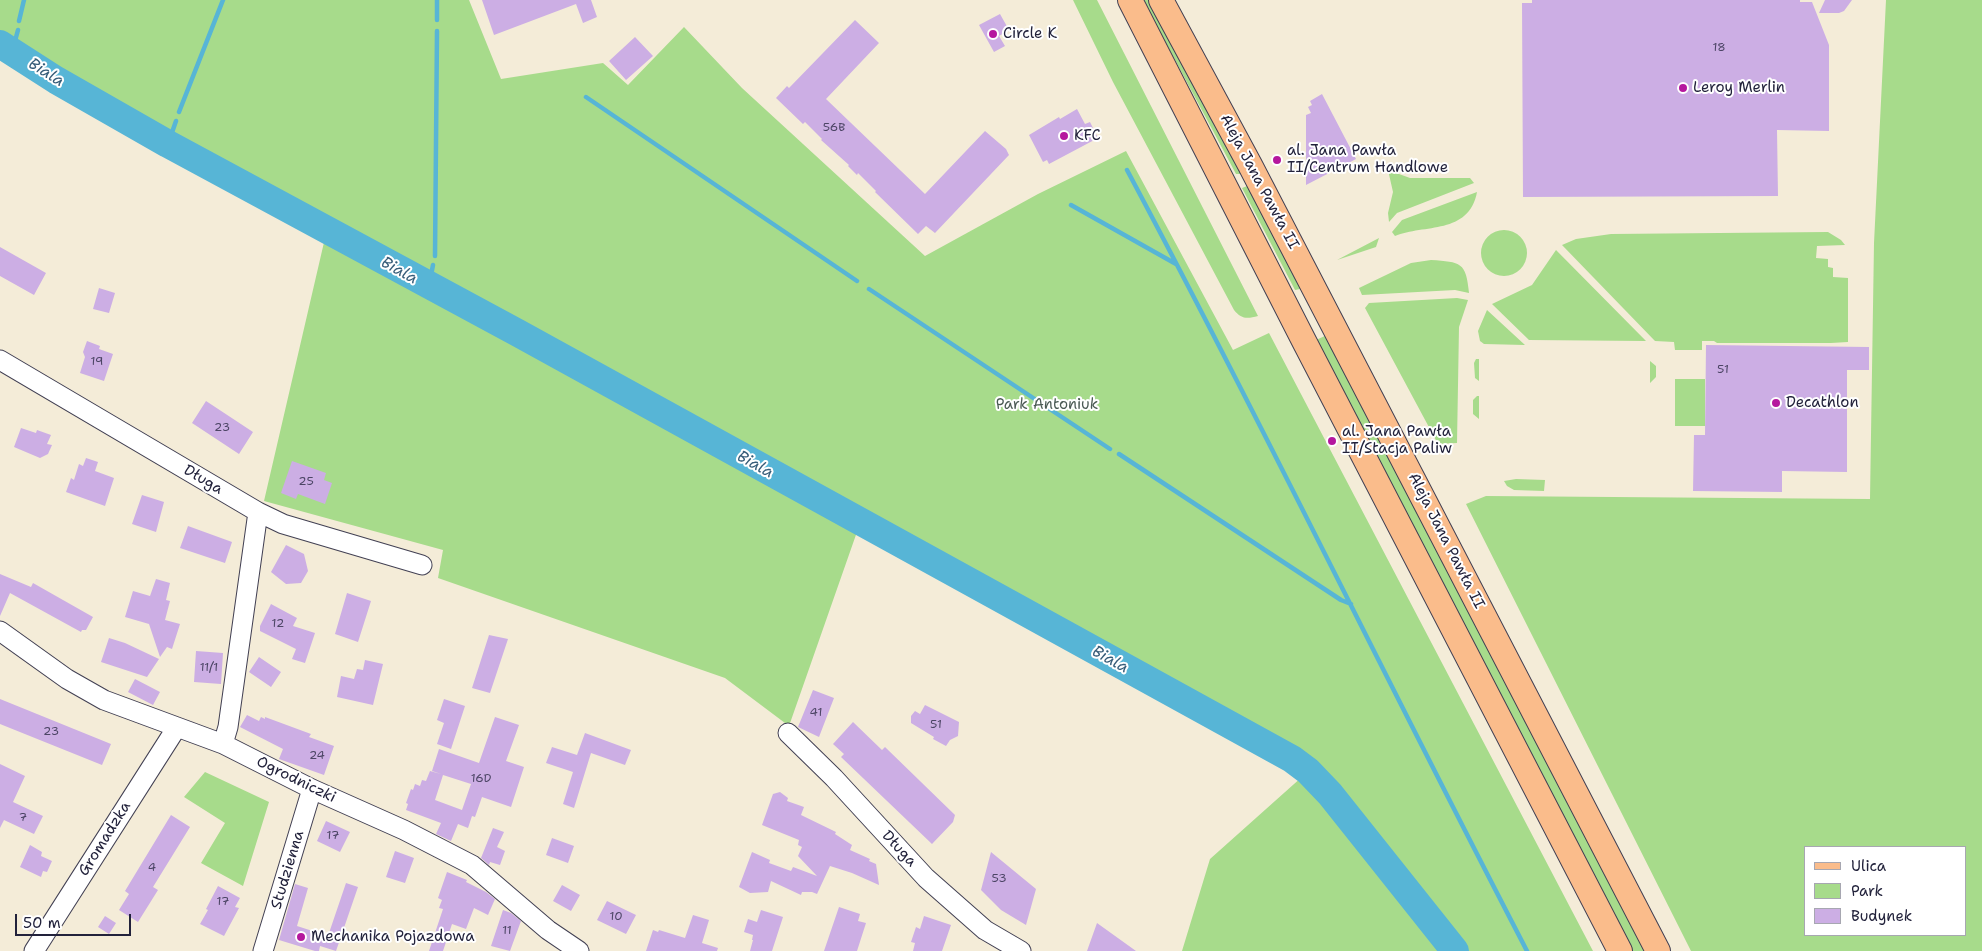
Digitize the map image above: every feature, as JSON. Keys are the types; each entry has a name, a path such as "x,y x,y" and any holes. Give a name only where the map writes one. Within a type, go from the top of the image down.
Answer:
{"main road":[{"name":"Aleja Jana Pawła II","path":"1130,0 1620,951"},
{"name":"Aleja Jana Pawła II","path":"1161,0 1250,165 1658,951"},
{"path":"1222,180 1233,184 1243,180 1250,171 1250,165"}],"street":[{"name":"Długa","path":"0,360 258,512 283,524 422,565"},
{"path":"223,744 228,727 258,512"},
{"name":"Ogrodniczki","path":"0,631 66,679 104,700 223,744 312,789 404,830 472,865 548,930 578,951"},
{"name":"Gromadzka","path":"34,951 177,727"},
{"name":"Długa","path":"788,733 834,778 926,878 952,903 984,930 1021,951"},
{"name":"Studzienna","path":"263,951 312,789"}],"green space":[{"name":"Park Antoniuk","path":"0,0 469,0 501,79 603,63 628,85 684,27 742,88 925,256 1038,194 1126,151 1233,350 1269,333 1593,951 1458,951 1333,792 1317,773 1295,756 168,144 56,80 0,41"},
{"path":"1073,0 1097,0 1258,316 1244,317 1234,310 1113,82"},
{"path":"1143,0 1153,0 1242,171 1240,174 1236,174"},
{"path":"1886,0 1982,0 1982,951 1691,951 1466,504 1486,496 1870,499 1874,243"},
{"path":"1388,170 1410,178 1470,178 1474,183 1397,213 1389,222 1388,213 1393,192"},
{"path":"1250,185 1301,284 1300,289 1295,290 1242,188"},
{"path":"1477,192 1472,206 1465,215 1455,222 1395,236 1392,232 1402,220"},
{"path":"1509,230 1513,231 1523,240 1526,244 1526,262 1517,272 1509,276 1499,276 1491,272 1482,262 1481,248 1485,240 1495,231"},
{"path":"1828,232 1841,240 1845,245 1817,246 1816,258 1828,259 1828,267 1833,268 1833,277 1848,278 1848,342 1717,343 1714,341 1702,341 1702,350 1675,350 1674,342 1655,341 1562,245 1576,239 1611,234"},
{"path":"325,238 858,529 789,726 725,678 438,578 443,550 264,501"},
{"path":"1379,238 1376,247 1337,260"},
{"path":"1556,250 1646,341 1529,340 1492,304 1532,285"},
{"path":"1431,260 1455,263 1464,269 1469,293 1455,290 1362,295 1359,288 1411,263"},
{"path":"1457,298 1468,300 1459,327 1457,443 1438,444 1365,308 1369,303"},
{"path":"1487,310 1525,345 1484,344 1480,341 1478,331"},
{"path":"1329,334 1647,951 1631,951 1314,341"},
{"path":"1476,359 1479,359 1479,381 1475,378 1474,363"},
{"path":"1650,361 1656,366 1656,377 1650,383"},
{"path":"1675,379 1705,379 1705,426 1675,426"},
{"path":"1479,396 1479,419 1473,414 1473,400"},
{"path":"1516,479 1545,480 1544,491 1514,490 1507,486 1504,481"},
{"path":"205,772 269,802 243,886 201,863 225,823 184,797"},
{"path":"1303,776 1443,951 1182,951 1210,859"}],"building":[{"path":"482,0 591,0 597,17 583,23 576,4 494,35"},
{"name":"Leroy Merlin","path":"1532,0 1800,0 1800,2 1812,2 1829,45 1829,131 1777,130 1778,196 1523,197 1522,3 1532,3"},
{"path":"1825,0 1852,0 1844,11 1839,13 1819,13"},
{"name":"Circle K","path":"1000,14 1009,30 999,36 1005,46 994,52 979,25"},
{"path":"855,20 879,43 826,99 925,194 985,131 1006,149 1009,155 935,233 926,226 918,234 858,173 857,175 849,165 821,140 805,122 803,124 776,98 787,86 789,88"},
{"path":"635,37 653,56 626,80 609,61"},
{"path":"1322,94 1356,159 1306,185 1306,115 1311,113 1308,107 1312,105 1310,101"},
{"name":"KFC","path":"1077,109 1085,124 1090,122 1098,138 1049,164 1047,160 1043,162 1029,135 1059,117 1060,119"},
{"path":"0,247 46,273 34,295 0,276"},
{"path":"99,288 115,293 109,313 93,309"},
{"path":"87,341 100,346 99,349 113,354 104,381 80,373 85,357 83,352"},
{"name":"Decathlon","path":"1706,345 1869,347 1869,370 1847,370 1847,472 1782,471 1782,492 1693,491 1694,435 1705,435"},
{"path":"206,401 253,432 239,454 192,423"},
{"path":"21,428 36,433 37,430 51,435 47,444 52,445 48,454 40,458 14,447"},
{"path":"86,458 98,462 95,471 114,478 105,506 66,492 71,478 74,480 79,464 83,466"},
{"path":"292,461 326,473 324,480 332,483 325,504 298,494 296,499 281,493"},
{"path":"142,495 164,502 156,532 132,524"},
{"path":"188,526 232,542 225,563 180,548"},
{"path":"286,545 304,554 308,571 301,583 286,584 271,572"},
{"path":"0,574 31,587 33,583 93,617 86,630 81,632 10,593 0,616"},
{"path":"156,579 170,583 166,600 170,601 165,620 180,624 172,649 167,647 160,657 149,624 125,617 133,591 150,596"},
{"path":"347,593 371,601 358,642 335,634"},
{"path":"271,604 297,618 293,626 315,633 305,663 292,659 296,649 260,631 260,626"},
{"path":"489,635 508,639 490,693 472,688"},
{"path":"109,638 125,643 159,659 147,677 101,662"},
{"path":"196,651 223,653 221,684 194,682"},
{"path":"259,657 281,672 271,687 249,672"},
{"path":"365,660 383,664 373,705 337,697 341,676 354,679 357,669 363,670"},
{"path":"135,679 160,692 153,705 128,692"},
{"path":"813,690 834,698 819,737 798,727"},
{"path":"0,699 111,744 102,765 0,724"},
{"path":"444,699 465,706 451,749 437,744 444,723 437,720"},
{"path":"925,705 959,722 958,736 950,740 946,746 911,723 911,716 915,711 920,714"},
{"path":"247,715 259,721 261,717 265,719 265,717 311,734 309,737 334,746 324,775 279,759 283,749 240,727"},
{"path":"495,717 519,725 506,761 524,767 511,807 482,797 475,817 472,816 468,828 458,824 451,841 436,834 441,823 406,810 408,804 406,803 415,784 420,786 422,780 426,781 430,771 441,774 432,771 439,749 479,763","holes":["443,775 471,784 462,810 435,800"]},
{"path":"853,722 882,750 885,747 955,815 953,822 932,844 841,757 844,754 833,744"},
{"path":"585,733 631,750 625,765 591,753 574,808 563,804 573,772 546,763 552,747 577,755"},
{"path":"0,764 25,776 13,802 43,816 34,834 4,820 0,828"},
{"path":"780,792 788,798 787,801 804,807 801,815 836,832 835,834 852,845 850,850 870,859 869,861 876,864 879,885 830,866 817,894 802,892 801,895 771,881 768,892 750,893 739,887 752,852 770,860 769,863 791,871 793,867 817,876 798,856 802,847 798,845 799,840 762,825 773,794"},
{"path":"171,815 190,827 153,887 158,890 138,922 119,910 129,894 125,891"},
{"path":"326,821 350,832 340,852 317,841"},
{"path":"493,828 504,832 497,847 505,851 500,865 490,862 489,865 481,858"},
{"path":"552,838 574,846 568,863 546,855"},
{"path":"30,845 42,852 41,856 52,861 47,872 43,871 41,877 20,867"},
{"path":"395,851 414,858 405,883 386,877"},
{"path":"991,852 1036,889 1026,925 1001,910 981,890"},
{"path":"447,872 467,880 466,882 495,899 488,915 474,908 466,929 452,924 443,951 429,951 443,909 439,908 442,900 438,898"},
{"path":"346,883 358,887 336,951 320,946 319,951 315,951 279,940 295,884 308,888 297,926 328,936"},
{"path":"562,885 580,895 571,911 553,901"},
{"path":"218,886 240,898 235,907 239,908 224,936 200,924"},
{"path":"607,901 636,915 626,934 597,920"},
{"path":"839,907 860,914 858,921 866,923 857,951 824,951"},
{"path":"503,910 511,913 521,921 510,951 491,946"},
{"path":"761,910 783,917 772,951 750,951 753,935 744,932 748,919 757,922"},
{"path":"693,915 709,920 702,943 718,948 717,951 646,951 653,930 685,938"},
{"path":"105,916 116,923 109,934 98,927"},
{"path":"924,916 951,925 942,951 913,951 915,943 911,942 916,927 920,929"},
{"path":"1097,923 1136,951 1087,951"}],"waterway":[{"path":"19,21 24,0"},
{"path":"179,112 223,0"},
{"path":"437,0 437,20"},
{"path":"12,52 18,30"},
{"path":"435,256 437,31"},
{"name":"Biala","path":"0,44 56,80 168,144 518,333 1292,759 1308,771 1330,794 1455,951"},
{"path":"586,97 857,281"},
{"path":"168,144 176,121"},
{"path":"1127,170 1229,364 1527,951"},
{"path":"1071,205 1176,264"},
{"path":"429,286 433,265"},
{"path":"869,289 1110,449"},
{"path":"1119,454 1341,600 1351,604"}],"place":[{"name":"Circle K","path":"993,34"},
{"name":"Leroy Merlin","path":"1683,88"},
{"name":"KFC","path":"1064,136"},
{"name":"al. Jana Pawła II/Centrum Handlowe","path":"1277,160"},
{"name":"Decathlon","path":"1776,403"},
{"name":"al. Jana Pawła II/Stacja Paliw","path":"1332,441"},
{"name":"Mechanika Pojazdowa","path":"301,937"}]}
